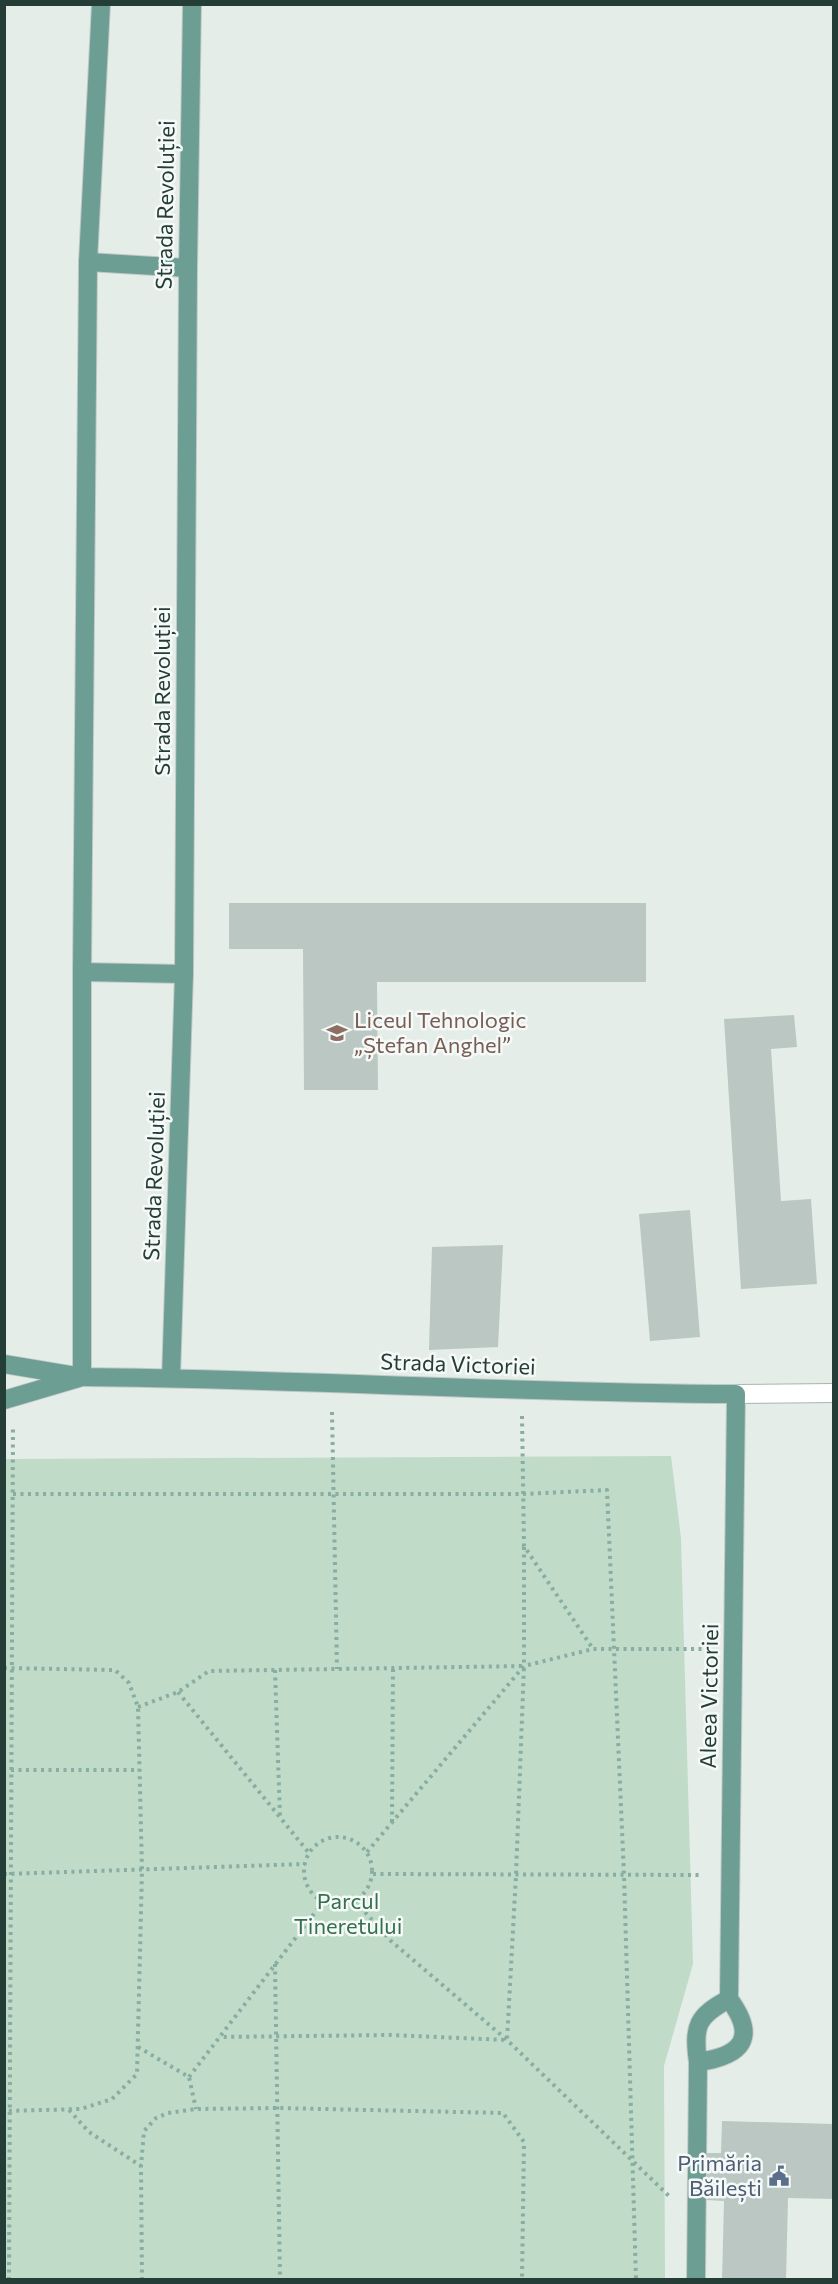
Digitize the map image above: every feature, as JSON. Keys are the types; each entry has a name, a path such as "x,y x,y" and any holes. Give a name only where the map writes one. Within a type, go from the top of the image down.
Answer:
{"main road":[{"path":"82,1377 82,972 88,262 101,4"},
{"name":"Strada Revoluției","path":"171,1378 184,974 188,268 192,4"},
{"path":"88,262 188,268"},
{"path":"82,972 184,974"},
{"name":"Strada Victoriei","path":"4,1364 82,1377 609,1393 736,1394"},
{"name":"Strada Victoriei","path":"9,1399 82,1377"},
{"name":"Aleea Victoriei","path":"729,1999 736,1394"},
{"path":"696,2280 697,2025 705,2015 729,1999 740,2014 743,2030 741,2044 732,2054 698,2062"}],"street":[{"name":"Strada Victoriei","path":"736,1394 834,1393"}],"path":[{"path":"331,1383 337,1669"},
{"path":"507,2040 524,1665 522,1390"},
{"path":"9,1399 13,1494 7,2111 9,2280"},
{"path":"13,1494 523,1494 607,1490 624,1875 636,2280"},
{"path":"524,1546 593,1649"},
{"path":"138,1707 178,1692 209,1671 524,1665 593,1649 733,1648"},
{"path":"367,1852 524,1665"},
{"path":"4,1668 115,1670 129,1683 138,1707 142,1870 137,2074 112,2099 81,2109 7,2111"},
{"path":"392,1822 393,1668"},
{"path":"275,1670 280,1818"},
{"path":"178,1692 309,1854"},
{"path":"11,1770 139,1770"},
{"path":"338,1836 349,1838 367,1852 372,1863 373,1874 370,1885 355,1901 345,1905 323,1902 308,1886 304,1875 309,1854 316,1844 326,1839 338,1836"},
{"path":"4,1874 305,1864"},
{"path":"373,1874 730,1875"},
{"path":"355,1901 391,1941 507,2040 631,2162 696,2221"},
{"path":"189,2077 323,1902"},
{"path":"275,1964 280,2280"},
{"path":"219,2037 390,2035 507,2040"},
{"path":"138,2047 189,2077 196,2109"},
{"path":"142,2280 141,2166 144,2132 156,2118 168,2113 196,2109 278,2108 503,2113 524,2142 522,2280"},
{"path":"69,2109 89,2132 141,2166"}],"green space":[{"name":"Parcul Tineretului","path":"671,1456 681,1538 693,1964 664,2066 665,2279 5,2279 5,1459"}],"building":[{"path":"229,903 646,903 646,982 377,982 378,1090 304,1090 303,949 229,949"},
{"path":"794,1015 797,1047 771,1049 781,1201 811,1199 817,1284 741,1289 724,1019"},
{"path":"690,1210 700,1337 650,1341 639,1214"},
{"path":"503,1245 498,1347 429,1350 432,1247"},
{"path":"722,2121 834,2124 834,2199 788,2198 786,2280 722,2280 724,2201 707,2200 707,2153 721,2153"}],"place":[{"name":"Liceul Tehnologic „Ștefan Anghel”","path":"337,1033"},
{"name":"Primăria Băilești","path":"779,2176"}]}
